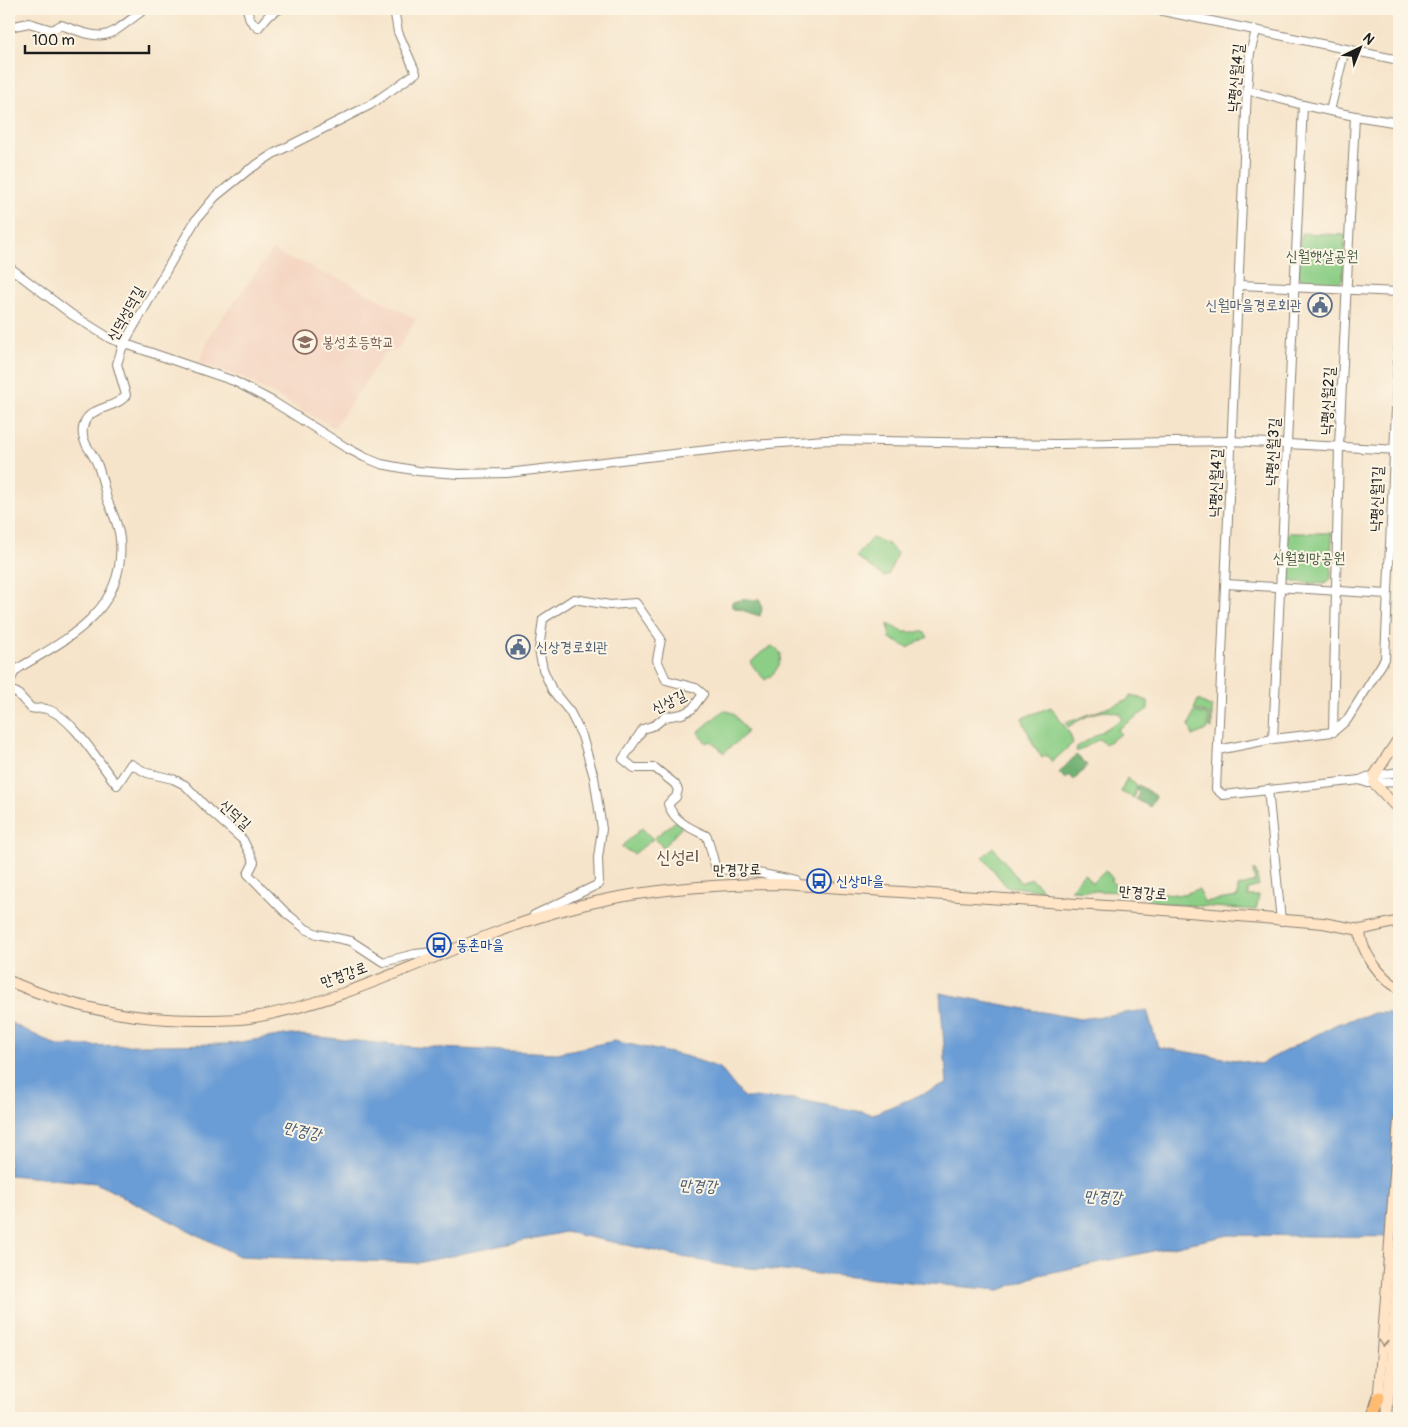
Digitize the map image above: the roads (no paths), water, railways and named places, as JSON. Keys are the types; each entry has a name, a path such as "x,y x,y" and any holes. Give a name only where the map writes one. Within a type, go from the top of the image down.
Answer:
{"main road":[{"path":"1373,1418 1379,1397"}],"street":[{"path":"9,28 29,24 52,30 61,25 100,37 113,32 145,9"},
{"path":"247,9 250,20 258,28 269,15 280,9"},
{"name":"신덕성덕길","path":"9,683 15,671 82,628 101,608 115,582 120,551 118,527 98,465 87,448 83,431 87,418 123,401 126,395 117,364 123,345 195,221 215,197 247,171 273,154 370,106 416,73 398,32 394,9"},
{"path":"1153,9 1399,60"},
{"name":"낙평신월4길","path":"1256,31 1250,53 1247,90 1240,285 1231,441 1216,789 1218,793 1223,795 1360,780 1374,779 1399,782"},
{"path":"1330,111 1345,49"},
{"path":"1247,90 1330,111 1399,123"},
{"name":"낙평신월3길","path":"1274,739 1303,105"},
{"name":"낙평신월2길","path":"1334,732 1335,590 1355,116"},
{"path":"9,267 86,325 123,345 201,368 234,381 272,401 345,447 381,464 438,474 507,473 752,445 826,440 1057,444 1231,441 1396,449"},
{"path":"1240,285 1399,292"},
{"name":"낙평신월1길","path":"1334,732 1347,720 1385,659 1396,449 1399,340"},
{"path":"1226,584 1387,594"},
{"name":"신상길","path":"507,928 599,884 598,858 602,829 591,763 570,712 552,690 544,669 540,650 542,619 574,599 610,605 636,603 661,639 657,660 666,680 696,688 703,694 692,708 682,714 665,717 655,725 643,729 623,759 626,763 642,770 655,768 675,784 678,790 676,797 668,804 670,810 685,825 708,836 716,869 772,875 816,886"},
{"name":"신덕길","path":"9,690 23,697 31,708 46,709 60,717 77,733 117,785 131,764 147,773 173,779 185,785 210,811 243,840 254,862 248,874 287,914 306,929 317,934 351,941 383,962 415,954 446,951"},
{"path":"1218,750 1274,739 1334,732"},
{"path":"1399,738 1374,779 1399,810"},
{"name":"낙평신월4길","path":"1374,779 1399,772"},
{"path":"1268,789 1281,921"},
{"name":"만경강로","path":"9,982 59,1000 120,1015 156,1020 236,1019 258,1016 329,997 507,928 601,900 654,891 735,884 816,886 1151,909 1323,923 1360,930 1399,921"},
{"path":"1360,930 1360,939 1372,961 1399,988"},
{"path":"1387,1418 1385,1380 1399,1120"},
{"path":"1378,1418 1379,1397 1385,1380 1399,1250"}],"water":[{"name":"만경강","path":"940,993 1080,1019 1147,1010 1158,1047 1260,1064 1337,1024 1374,1013 1399,1013 1399,1237 1229,1235 1039,1275 1000,1290 726,1266 565,1232 417,1263 239,1256 96,1183 9,1175 9,1022 58,1046 228,1044 291,1034 414,1047 557,1053 614,1041 685,1056 720,1068 744,1098 795,1099 873,1114 947,1084"}],"place":[{"name":"신월마을경로회관","path":"1320,305"},
{"name":"봉성초등학교","path":"305,342"},
{"name":"신상경로회관","path":"518,647"},
{"name":"신상마을","path":"819,881"},
{"name":"동촌마을","path":"439,945"}],"district":[{"name":"신성리","path":"678,857"}],"park label":[{"name":"신월햇살공원","path":"1322,256"},
{"name":"신월희망공원","path":"1309,558"}]}
